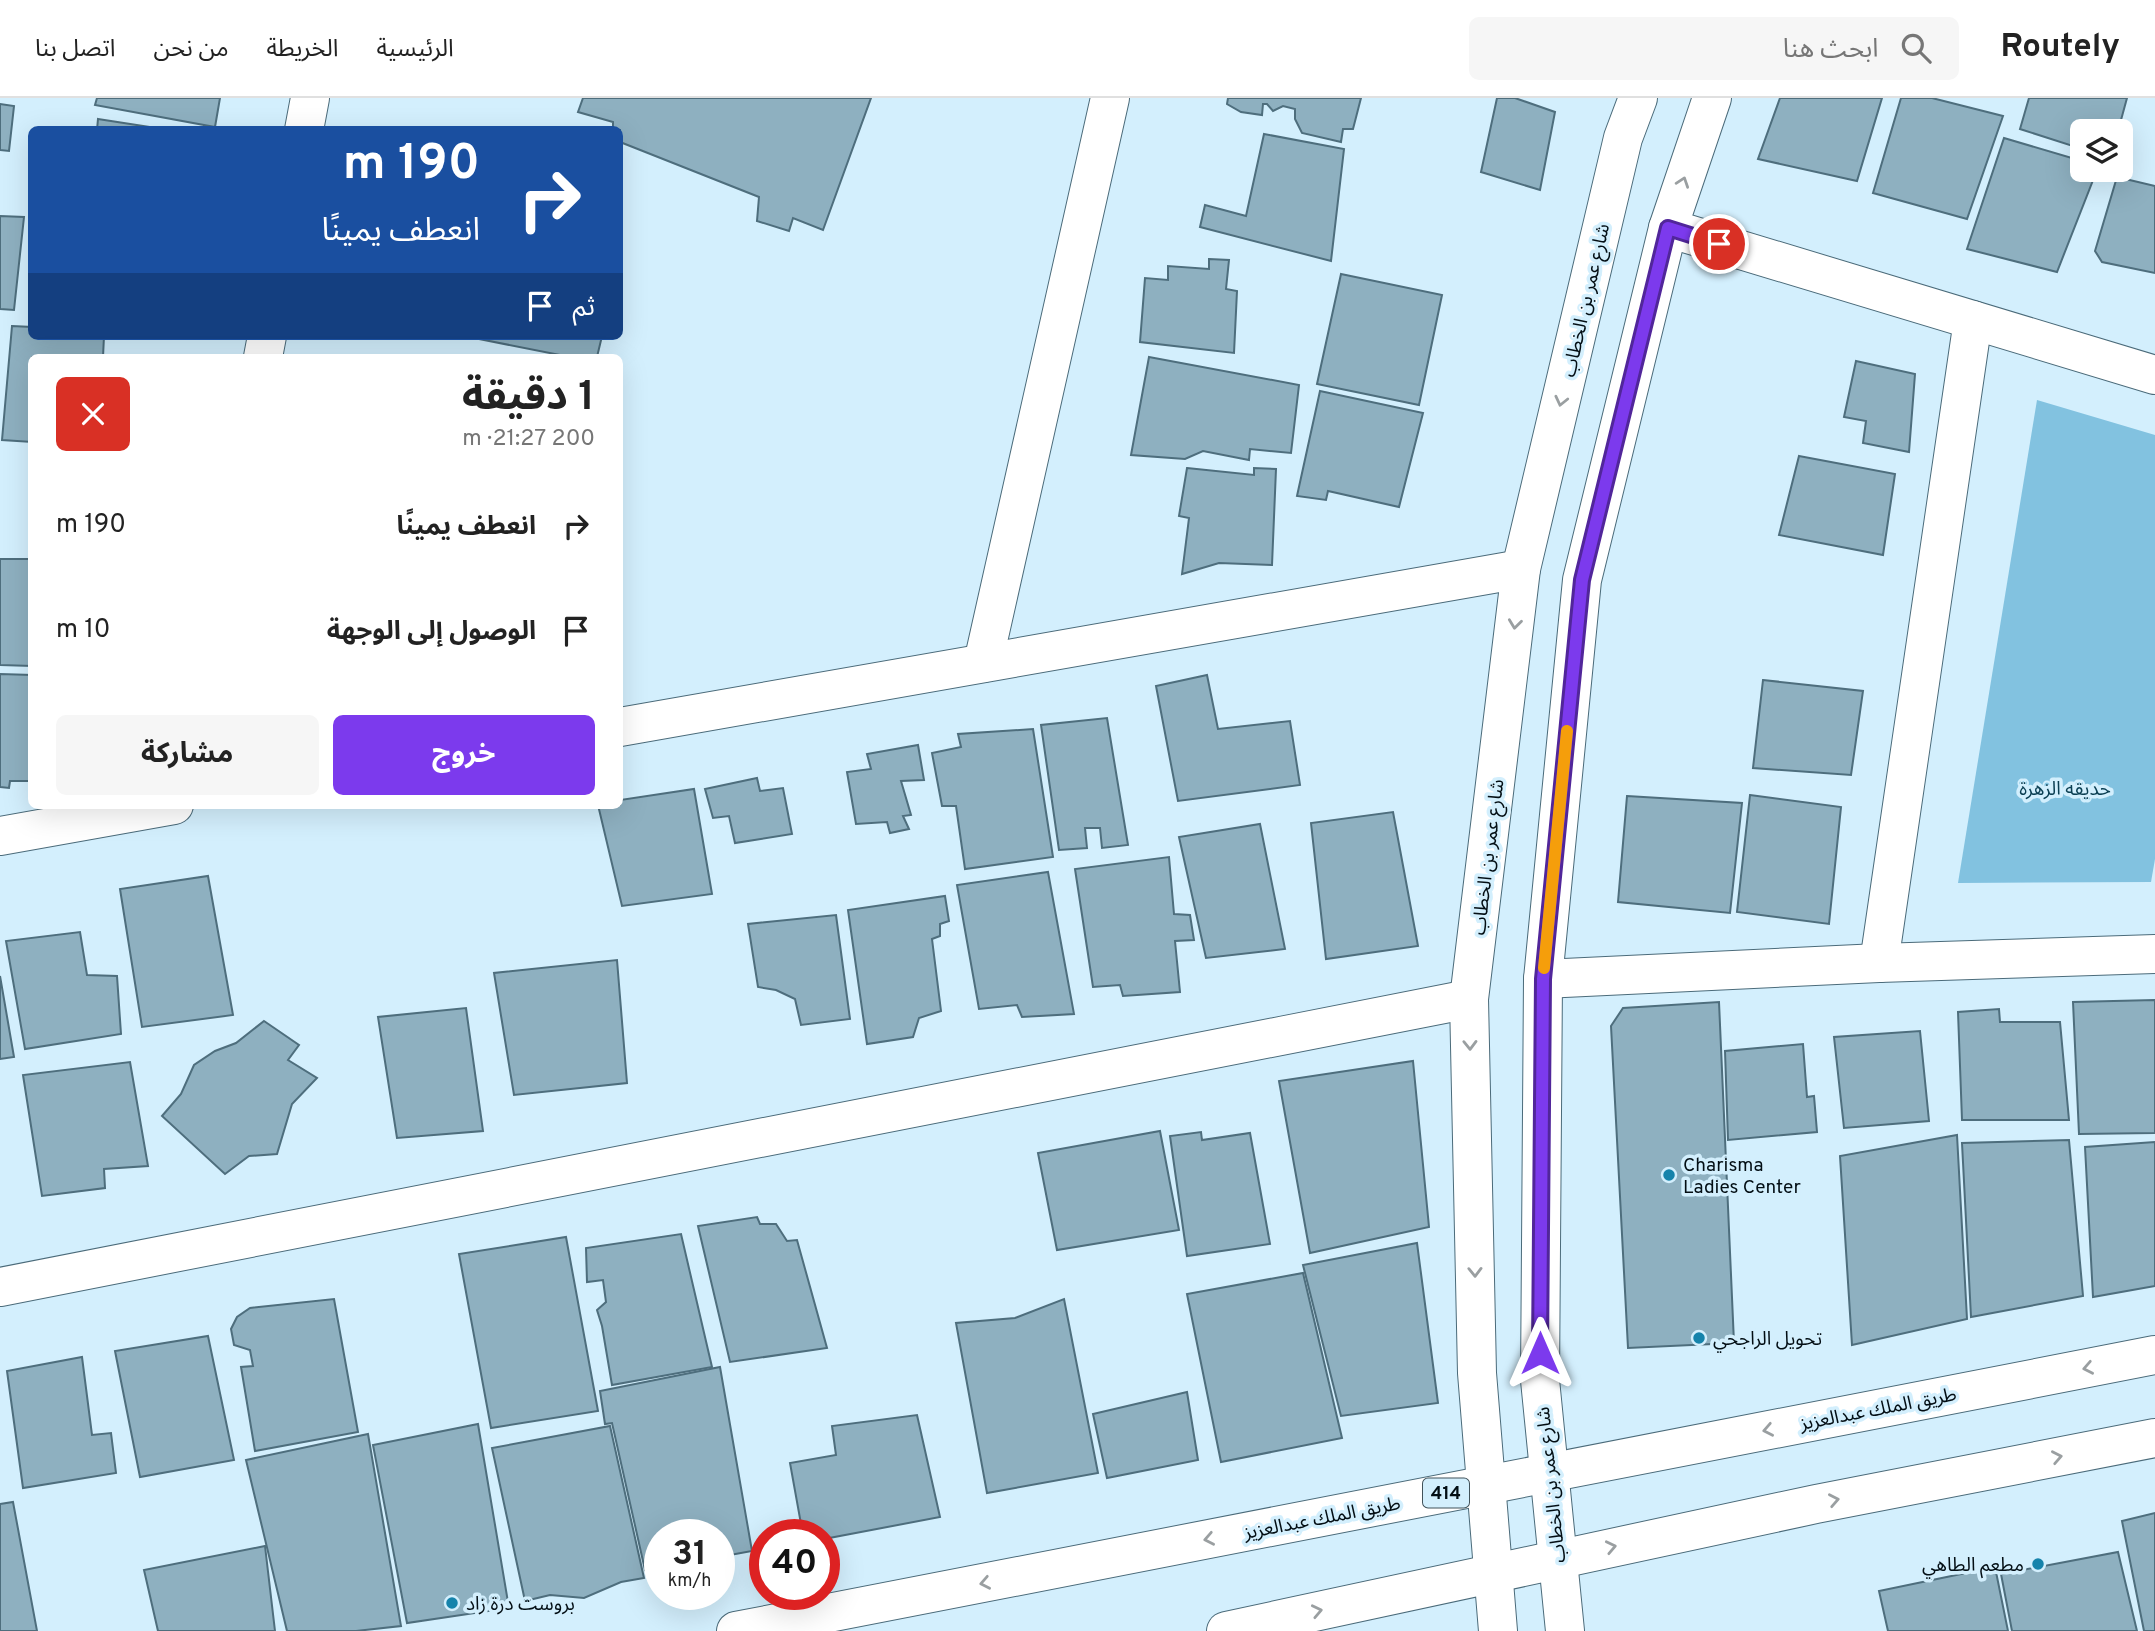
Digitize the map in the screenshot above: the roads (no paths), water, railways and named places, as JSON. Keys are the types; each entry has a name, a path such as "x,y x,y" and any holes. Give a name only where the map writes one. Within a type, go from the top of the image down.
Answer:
{"main road":[{"path":"305,126 310,98"},
{"path":"983,663 1111,98"},
{"name":"شارع عمر بن الخطاب","path":"1499,1631 1478,1373 1469,999 1521,569 1623,138 1638,98"},
{"name":"شارع عمر بن الخطاب","path":"1565,1631 1540,1380 1543,979 1582,580 1668,228 1712,98"},
{"path":"1668,228 2155,375"},
{"path":"1879,963 1973,320"},
{"path":"623,726 1521,569"},
{"path":"0,836 152,809"},
{"path":"1543,979 1879,963 2155,954"},
{"path":"0,1287 1469,999"},
{"name":"طريق الملك عبدالعزيز","path":"736,1631 2155,1355"},
{"path":"1226,1631 1816,1504 2155,1438"}],"place":[{"name":"Charisma Ladies Center","path":"1669,1175"},
{"name":"تحويل الراجحي","path":"1699,1338"},
{"name":"مطعم الطاهي","path":"2038,1564"},
{"name":"بروست درة زاد","path":"452,1603"}],"park label":[{"name":"حديقه الزهرة","path":"2065,788"}]}
